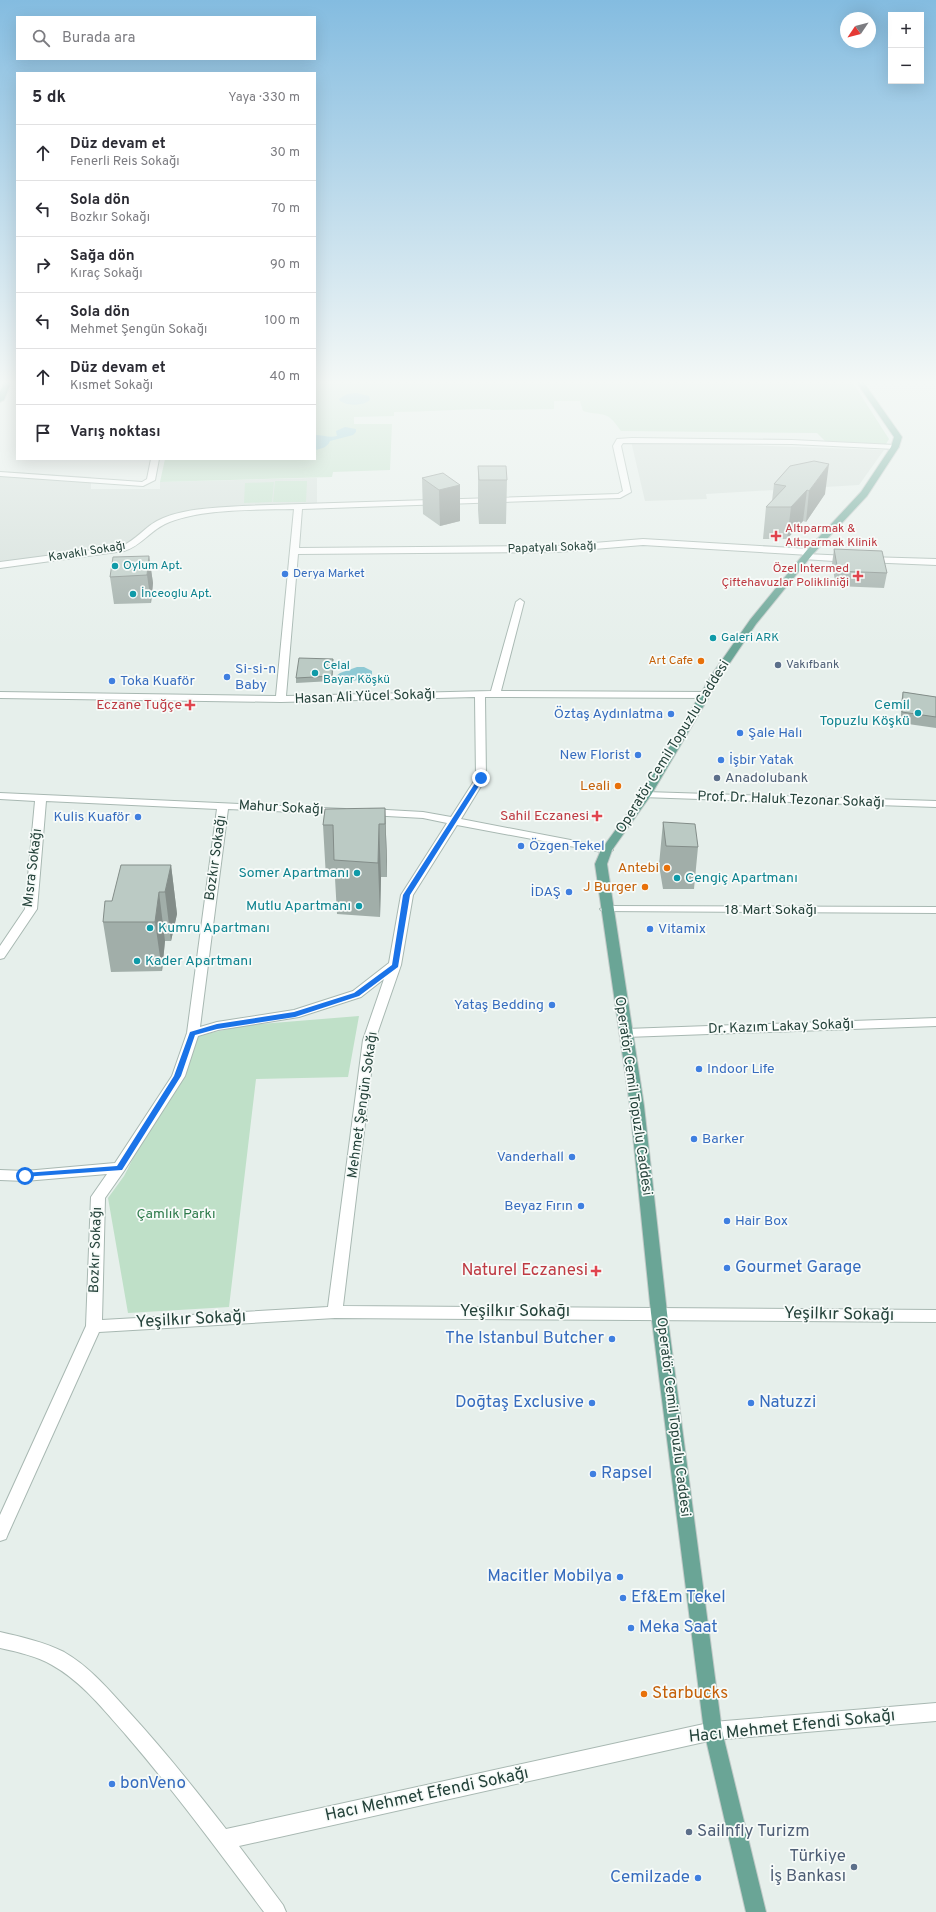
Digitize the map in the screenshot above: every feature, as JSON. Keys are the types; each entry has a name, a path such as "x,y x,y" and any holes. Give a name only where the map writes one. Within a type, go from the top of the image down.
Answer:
{"main road":[{"name":"Operatör Cemil Topuzlu Caddesi","path":"756,1912 713,1731 659,1313 637,1106 606,909 601,864 607,850 646,795 705,695 755,618 808,555 864,494 880,469"}],"street":[{"path":"0,474 143,484 151,480 153,469"},
{"name":"Kavaklı Sokağı","path":"0,565 124,548 141,540 156,526 163,522 210,511 242,508 620,496 627,492 622,469"},
{"path":"281,699 298,506"},
{"name":"Papatyalı Sokağı","path":"294,551 556,549 643,542 808,555 936,562"},
{"path":"495,694 520,602"},
{"name":"Hasan Ali Yücel Sokağı","path":"0,695 281,699 480,694 705,695"},
{"name":"Mehmet Şengün Sokağı","path":"335,1312 369,1040 395,966 406,895 481,778 480,694"},
{"name":"Prof. Dr. Haluk Tezonar Sokağı","path":"646,795 936,804"},
{"name":"Mahur Sokağı","path":"0,796 423,815 607,850"},
{"name":"Mısra Sokağı","path":"0,955 31,909 41,798"},
{"name":"Bozkır Sokağı","path":"0,1534 94,1326 98,1197 119,1168 178,1076 192,1033 223,806"},
{"name":"18 Mart Sokağı","path":"606,909 936,910"},
{"path":"192,1033 217,1026 295,1014 357,994 395,966"},
{"name":"Dr. Kazım Lakay Sokağı","path":"626,1033 936,1022"},
{"path":"0,1175 25,1176 119,1168"},
{"name":"Yeşilkır Sokağı","path":"94,1326 335,1312 936,1316"},
{"path":"0,1640 46,1653 74,1669 137,1734 222,1840 276,1912"},
{"name":"Hacı Mehmet Efendi Sokağı","path":"222,1840 713,1731 936,1712"}],"shaded area":[{"path":"638,469 870,469 859,485 706,494 707,499 645,501"},
{"path":"0,471 91,477 91,489 160,489 160,482 317,478 317,503 231,506 153,522 121,547 0,563"}],"green space":[{"path":"163,469 390,469 333,472 332,477 160,482"},
{"path":"275,481 307,481 306,502 273,502"},
{"path":"274,482 272,502 244,503 245,483"},
{"name":"Çamlık Parkı","path":"359,1016 348,1077 256,1079 229,1307 128,1313 108,1198 124,1176 195,1038 205,1034 248,1025"}],"water":[{"path":"357,667 364,667 372,671 372,675 360,680 350,681 340,681 335,677 340,673"}],"building":[{"path":"478,469 506,469 507,480 479,480"},
{"path":"787,469 825,469 809,491 807,490 791,507 766,507 786,486 774,484"},
{"path":"443,473 460,485 439,490 422,478"},
{"path":"834,549 882,551 887,573 838,571"},
{"path":"149,556 147,575 110,577 113,557"},
{"name":"Celal Bayar Köşkü","path":"299,658 333,659 332,676 296,678"},
{"path":"903,692 936,697 936,717 902,712"},
{"path":"385,808 385,824 379,824 378,863 334,860 333,825 323,825 325,809"},
{"path":"663,822 695,824 698,847 666,846"},
{"path":"121,865 171,865 165,892 159,892 155,922 103,922 105,901 112,901"}],"place":[{"name":"Altıparmak & Altıparmak Klinik","path":"776,536"},
{"name":"Oylum Apt.","path":"115,566"},
{"name":"Derya Market","path":"285,574"},
{"name":"Özel Intermed Çiftehavuzlar Polikliniği","path":"858,576"},
{"name":"İnceoglu Apt.","path":"133,594"},
{"name":"Galeri ARK","path":"713,638"},
{"name":"Art Cafe","path":"701,661"},
{"name":"Vakıfbank","path":"778,665"},
{"name":"Celal Bayar Köşkü","path":"315,673"},
{"name":"Si-si-n Baby","path":"227,677"},
{"name":"Toka Kuaför","path":"112,681"},
{"name":"Eczane Tuğçe","path":"190,705"},
{"name":"Cemil Topuzlu Köşkü","path":"918,713"},
{"name":"Öztaş Aydınlatma","path":"671,714"},
{"name":"Şale Halı","path":"740,733"},
{"name":"New Florist","path":"638,755"},
{"name":"İşbir Yatak","path":"721,760"},
{"name":"Anadolubank","path":"717,778"},
{"name":"Leali","path":"618,786"},
{"name":"Sahil Eczanesi","path":"597,816"},
{"name":"Kulis Kuaför","path":"138,817"},
{"name":"Özgen Tekel","path":"521,846"},
{"name":"Antebi","path":"667,868"},
{"name":"Somer Apartmanı","path":"357,873"},
{"name":"Cengiç Apartmanı","path":"677,878"},
{"name":"J Burger","path":"645,887"},
{"name":"İDAŞ","path":"569,892"},
{"name":"Mutlu Apartmanı","path":"359,906"},
{"name":"Kumru Apartmanı","path":"150,928"},
{"name":"Vitamix","path":"650,929"},
{"name":"Kader Apartmanı","path":"137,961"},
{"name":"Yataş Bedding","path":"552,1005"},
{"name":"Indoor Life","path":"699,1069"},
{"name":"Barker","path":"694,1139"},
{"name":"Vanderhall","path":"572,1157"},
{"name":"Beyaz Fırın","path":"581,1206"},
{"name":"Hair Box","path":"727,1221"},
{"name":"Gourmet Garage","path":"727,1268"},
{"name":"Naturel Eczanesi","path":"596,1271"},
{"name":"The Istanbul Butcher","path":"612,1339"},
{"name":"Doğtaş Exclusive","path":"592,1403"},
{"name":"Natuzzi","path":"751,1403"},
{"name":"Rapsel","path":"593,1474"},
{"name":"Macitler Mobilya","path":"620,1577"},
{"name":"Ef&Em Tekel","path":"623,1598"},
{"name":"Meka Saat","path":"631,1628"},
{"name":"Starbucks","path":"644,1694"},
{"name":"bonVeno","path":"112,1784"},
{"name":"Sailnfly Turizm","path":"689,1832"},
{"name":"Türkiye İş Bankası","path":"854,1867"},
{"name":"Cemilzade","path":"698,1878"}],"route":[{"path":"25,1176 119,1168 178,1076 192,1033 217,1026 295,1014 357,994 395,966 404,916 406,895 481,778"}]}
